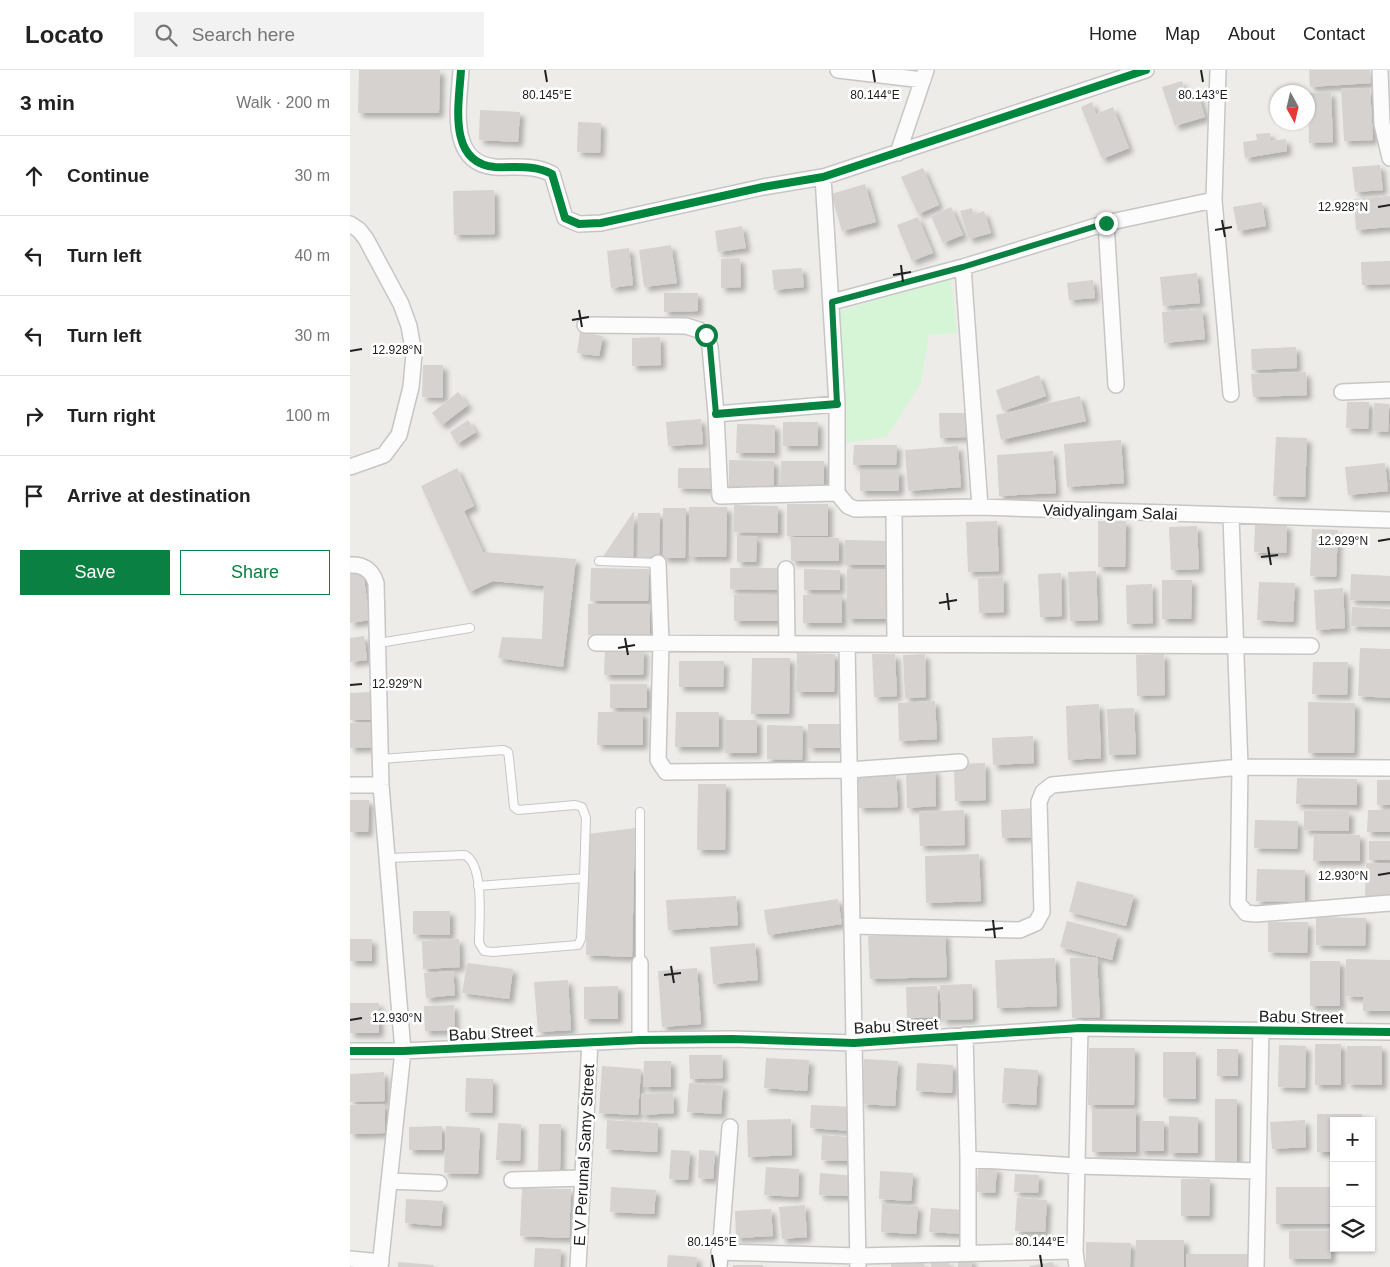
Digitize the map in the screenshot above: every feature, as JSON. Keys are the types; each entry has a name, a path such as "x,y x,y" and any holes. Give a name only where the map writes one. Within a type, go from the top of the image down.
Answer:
{"street":[{"path":"461,70 458,124 463,147 480,163 494,167 530,166 552,174 565,218 579,224 638,216 764,187 823,177 1146,70"},
{"path":"838,70 925,75 898,153"},
{"path":"1218,70 1214,200 1231,394"},
{"path":"1380,70 1382,124 1390,158"},
{"path":"585,325 686,326 699,330 706,335 710,347 716,414 720,496 837,493 837,404 823,177"},
{"path":"832,302 963,267 1106,223 1214,200"},
{"path":"1106,223 1116,385"},
{"path":"350,224 360,230 366,239 401,304 409,326 414,354 411,387 399,435 384,455 350,468"},
{"path":"963,267 980,507"},
{"path":"1342,392 1390,390"},
{"path":"716,414 837,404"},
{"name":"Vaidyalingam Salai","path":"837,493 848,506 855,509 894,510 980,507 1390,520"},
{"path":"894,510 895,644"},
{"path":"1231,516 1240,768 1238,903 1246,913 1256,914 1390,903"},
{"path":"658,563 661,643 658,760 666,772 849,770 960,762"},
{"path":"350,565 359,565 369,570 374,577 379,643 381,785 389,858 403,1051 380,1264 350,1259"},
{"path":"786,569 787,643"},
{"path":"596,643 1311,646"},
{"path":"847,644 858,1261"},
{"path":"852,926 1020,930 1036,923 1042,912 1039,802 1043,792 1052,785 1240,768 1390,768"},
{"path":"350,785 381,785"},
{"path":"640,962 640,1040"},
{"path":"1077,1267 1075,1251 1080,1028"},
{"name":"Babu Street","path":"403,1051 640,1040 732,1039 854,1043 1080,1028 1390,1032"},
{"path":"1256,1267 1261,1030"},
{"path":"965,1036 968,1159 976,1258"},
{"name":"E V Perumal Samy Street","path":"578,1267 590,1042"},
{"path":"350,1051 403,1051"},
{"path":"730,1127 719,1260 858,1261 976,1258 1075,1251"},
{"path":"968,1159 1077,1166 1258,1171"},
{"path":"512,1180 583,1178"},
{"path":"389,1181 439,1183"}],"lane":[{"path":"599,561 658,563"},
{"path":"379,643 470,628"},
{"path":"381,759 503,750 508,752 514,807 518,810 575,805 582,808 586,818 581,939 574,947 484,951 479,943 478,886 474,863 465,855 389,858"},
{"path":"640,812 640,962"},
{"path":"478,886 584,878"}],"green space":[{"path":"951,278 957,333 929,335 921,382 887,437 842,443 836,312"}],"building":[{"path":"359,70 440,70 439,113 358,113"},
{"path":"1309,70 1370,70 1371,83 1315,87 1315,85 1310,85"},
{"path":"1182,81 1187,97 1198,94 1205,117 1175,126 1162,87"},
{"path":"1370,88 1373,140 1344,141 1341,89"},
{"path":"1331,92 1333,142 1309,143 1309,130 1315,130 1315,93"},
{"path":"1092,102 1096,114 1113,107 1129,148 1102,159 1081,107"},
{"path":"480,110 520,112 518,142 479,140"},
{"path":"578,122 601,123 600,153 577,152"},
{"path":"1270,133 1271,141 1286,139 1287,151 1245,158 1243,142 1257,140 1256,134"},
{"path":"1380,165 1383,190 1355,192 1352,167"},
{"path":"923,168 939,205 918,214 901,177"},
{"path":"865,184 876,222 842,231 831,194"},
{"path":"494,190 495,234 454,235 453,191"},
{"path":"1390,196 1390,227 1356,230 1354,199"},
{"path":"1262,202 1266,226 1238,231 1233,207"},
{"path":"951,207 963,235 943,243 931,216"},
{"path":"972,208 974,215 984,211 991,233 969,239 960,211"},
{"path":"918,217 933,253 912,261 897,225"},
{"path":"742,226 746,248 718,252 715,231"},
{"path":"671,245 677,283 644,287 639,250"},
{"path":"629,248 633,285 611,288 607,251"},
{"path":"740,258 741,287 721,288 721,259"},
{"path":"1390,261 1390,284 1362,285 1361,262"},
{"path":"802,268 804,287 774,290 772,270"},
{"path":"1197,273 1200,303 1163,306 1160,277"},
{"path":"1093,280 1095,298 1069,300 1067,283"},
{"path":"664,293 698,293 698,311 664,312"},
{"path":"1202,309 1205,339 1164,343 1162,312"},
{"path":"580,332 603,336 599,356 577,353"},
{"path":"660,337 661,365 632,366 632,338"},
{"path":"1296,347 1297,368 1252,370 1251,349"},
{"path":"423,365 443,365 443,398 422,397"},
{"path":"1306,372 1307,395 1253,397 1251,374"},
{"path":"1039,375 1046,396 1003,411 996,390"},
{"path":"458,392 468,405 442,425 432,413"},
{"path":"1080,396 1086,421 1001,440 996,415"},
{"path":"1347,402 1369,402 1368,429 1346,428"},
{"path":"1374,403 1389,404 1388,432 1373,431"},
{"path":"939,413 966,413 967,437 940,438"},
{"path":"701,419 703,444 668,446 666,422"},
{"path":"468,420 476,432 457,444 450,432"},
{"path":"783,422 818,422 818,446 783,446"},
{"path":"737,424 775,425 775,453 736,453"},
{"path":"1276,437 1307,438 1305,497 1273,496"},
{"path":"1121,440 1124,483 1067,487 1064,444"},
{"path":"854,445 897,445 896,465 853,465"},
{"path":"958,446 961,487 908,491 905,450"},
{"path":"1053,451 1056,493 999,496 997,455"},
{"path":"729,460 774,461 774,490 729,489"},
{"path":"781,461 824,461 824,489 780,489"},
{"path":"1385,463 1388,491 1348,495 1345,467"},
{"path":"457,468 474,506 464,511 483,552 576,559 563,667 498,658 502,637 542,639 544,586 493,581 469,592 421,486"},
{"path":"678,468 711,468 711,489 678,488"},
{"path":"860,470 899,470 899,491 860,491"},
{"path":"787,504 828,504 828,536 787,536"},
{"path":"734,505 778,506 778,533 734,532"},
{"path":"689,507 727,507 726,557 689,557"},
{"path":"663,508 686,508 685,558 663,558"},
{"path":"634,511 633,558 602,558"},
{"path":"638,513 660,513 659,558 638,558"},
{"path":"997,521 999,571 968,572 966,522"},
{"path":"1098,521 1126,521 1125,567 1098,567"},
{"path":"1255,523 1287,525 1286,553 1254,552"},
{"path":"1197,526 1199,569 1171,570 1169,527"},
{"path":"1312,529 1338,530 1336,577 1310,576"},
{"path":"737,536 757,536 756,562 737,562"},
{"path":"791,537 839,538 839,561 791,561"},
{"path":"845,540 892,541 891,565 845,565"},
{"path":"591,568 649,569 648,601 590,601"},
{"path":"730,568 781,568 781,590 730,589"},
{"path":"804,569 840,570 840,590 804,590"},
{"path":"847,569 886,569 886,619 847,619"},
{"path":"1096,571 1098,620 1070,621 1068,572"},
{"path":"363,572 370,620 350,623 350,573"},
{"path":"1061,573 1062,616 1040,617 1038,574"},
{"path":"1351,574 1390,576 1390,601 1350,600"},
{"path":"1003,577 1004,612 979,613 978,578"},
{"path":"1162,580 1192,580 1191,619 1162,619"},
{"path":"1259,582 1295,583 1293,622 1257,620"},
{"path":"1152,584 1153,623 1127,624 1126,585"},
{"path":"1343,588 1345,628 1316,630 1314,590"},
{"path":"734,595 780,595 780,621 734,621"},
{"path":"803,595 842,595 842,623 803,623"},
{"path":"588,604 650,605 650,636 588,635"},
{"path":"1352,607 1390,609 1390,627 1351,626"},
{"path":"364,636 367,660 350,662 350,638"},
{"path":"1360,648 1390,649 1390,698 1358,696"},
{"path":"605,649 644,650 643,675 604,675"},
{"path":"797,653 835,654 834,692 796,692"},
{"path":"872,654 895,654 897,696 874,697"},
{"path":"925,654 926,697 905,698 903,655"},
{"path":"1164,654 1165,695 1137,696 1136,655"},
{"path":"752,658 790,658 789,714 751,714"},
{"path":"679,661 724,661 723,687 679,687"},
{"path":"1313,662 1348,662 1347,695 1312,694"},
{"path":"610,684 647,684 647,708 610,708"},
{"path":"375,692 375,720 350,720 350,693"},
{"path":"935,701 937,739 899,741 898,703"},
{"path":"1308,702 1355,703 1354,753 1308,753"},
{"path":"1099,704 1101,758 1068,760 1066,706"},
{"path":"1134,708 1136,754 1109,755 1107,709"},
{"path":"598,712 643,712 643,745 597,745"},
{"path":"676,712 719,712 719,747 675,747"},
{"path":"725,720 757,720 757,753 725,753"},
{"path":"374,722 376,747 350,748 350,723"},
{"path":"808,724 842,724 842,748 808,748"},
{"path":"767,725 803,726 802,760 767,759"},
{"path":"1033,736 1034,763 993,765 992,738"},
{"path":"985,763 986,800 955,801 954,764"},
{"path":"935,769 936,806 907,808 906,770"},
{"path":"896,775 898,807 859,808 858,776"},
{"path":"1297,778 1357,779 1357,805 1296,804"},
{"path":"1377,780 1390,780 1390,805 1377,805"},
{"path":"698,784 726,784 725,850 697,850"},
{"path":"350,800 369,800 368,832 350,832"},
{"path":"1036,808 1038,837 1002,838 1001,810"},
{"path":"964,810 965,845 920,846 919,812"},
{"path":"1368,810 1390,810 1390,832 1367,832"},
{"path":"1304,811 1349,811 1349,831 1304,830"},
{"path":"1255,820 1298,821 1297,849 1254,848"},
{"path":"635,828 632,957 586,955 588,834"},
{"path":"1314,834 1360,835 1360,861 1313,861"},
{"path":"1369,841 1390,841 1390,860 1369,860"},
{"path":"979,854 981,901 926,903 925,856"},
{"path":"1366,863 1390,864 1390,897 1365,897"},
{"path":"1257,869 1305,870 1305,902 1256,901"},
{"path":"1077,881 1134,895 1126,926 1069,912"},
{"path":"736,896 738,925 668,930 666,900"},
{"path":"838,899 842,924 768,935 764,910"},
{"path":"413,911 450,911 450,935 413,934"},
{"path":"1316,917 1366,918 1365,946 1316,945"},
{"path":"1067,921 1118,934 1112,960 1060,947"},
{"path":"1268,922 1308,922 1307,953 1268,952"},
{"path":"945,933 947,977 870,979 868,936"},
{"path":"350,939 372,939 372,961 350,961"},
{"path":"459,939 460,967 423,969 422,941"},
{"path":"755,943 758,980 713,984 710,947"},
{"path":"1097,957 1100,1017 1072,1018 1070,958"},
{"path":"1055,958 1057,1006 997,1008 995,960"},
{"path":"1346,959 1390,960 1390,1011 1363,1011 1363,997 1346,996"},
{"path":"1310,961 1340,961 1340,1006 1310,1006"},
{"path":"467,963 513,969 509,999 462,993"},
{"path":"697,968 701,1024 662,1027 658,971"},
{"path":"453,971 455,995 426,998 424,973"},
{"path":"568,980 571,1030 538,1032 534,982"},
{"path":"972,984 973,1019 942,1020 940,985"},
{"path":"618,986 618,1019 584,1019 584,987"},
{"path":"937,986 938,1017 907,1018 906,987"},
{"path":"350,1003 379,1003 379,1033 350,1033"},
{"path":"454,1005 455,1030 425,1031 424,1006"},
{"path":"1315,1044 1341,1044 1341,1085 1315,1085"},
{"path":"1279,1045 1306,1046 1305,1088 1278,1087"},
{"path":"1347,1046 1382,1046 1382,1085 1347,1084"},
{"path":"1089,1048 1135,1048 1134,1105 1088,1105"},
{"path":"1217,1049 1238,1049 1238,1076 1217,1076"},
{"path":"1163,1052 1196,1052 1196,1099 1163,1098"},
{"path":"689,1055 722,1055 723,1078 690,1079"},
{"path":"766,1058 809,1060 807,1091 764,1088"},
{"path":"864,1059 898,1061 895,1106 862,1104"},
{"path":"644,1061 671,1061 671,1087 643,1087"},
{"path":"917,1063 953,1065 952,1093 916,1091"},
{"path":"602,1066 641,1069 638,1115 599,1113"},
{"path":"1004,1068 1038,1070 1036,1105 1002,1103"},
{"path":"384,1072 385,1101 350,1102 350,1074"},
{"path":"466,1078 493,1079 492,1113 465,1112"},
{"path":"689,1083 723,1085 721,1114 687,1112"},
{"path":"673,1093 674,1113 642,1115 641,1094"},
{"path":"1215,1099 1237,1099 1237,1162 1215,1162"},
{"path":"385,1104 385,1133 350,1134 350,1105"},
{"path":"811,1105 853,1107 852,1131 810,1128"},
{"path":"1092,1109 1136,1109 1136,1152 1092,1152"},
{"path":"1317,1114 1362,1114 1362,1117 1330,1117 1330,1152 1317,1152"},
{"path":"1169,1116 1198,1117 1198,1153 1169,1153"},
{"path":"791,1119 792,1155 748,1157 747,1120"},
{"path":"607,1120 658,1123 657,1152 606,1149"},
{"path":"1305,1120 1306,1147 1272,1149 1270,1122"},
{"path":"1140,1121 1164,1121 1164,1151 1140,1151"},
{"path":"498,1123 521,1124 520,1161 496,1160"},
{"path":"539,1124 561,1124 560,1171 538,1170"},
{"path":"442,1126 442,1150 409,1150 409,1127"},
{"path":"446,1126 480,1128 478,1174 444,1173"},
{"path":"822,1135 848,1137 847,1161 821,1160"},
{"path":"671,1150 690,1151 688,1180 669,1179"},
{"path":"699,1150 715,1151 713,1179 698,1178"},
{"path":"766,1167 799,1169 798,1197 764,1195"},
{"path":"978,1167 997,1168 995,1193 977,1192"},
{"path":"880,1171 913,1173 911,1201 879,1199"},
{"path":"820,1173 853,1176 852,1196 819,1195"},
{"path":"1015,1174 1039,1175 1038,1193 1014,1192"},
{"path":"1181,1179 1210,1179 1209,1216 1181,1216"},
{"path":"611,1187 656,1190 654,1214 610,1212"},
{"path":"1276,1187 1330,1187 1330,1224 1276,1224"},
{"path":"522,1188 571,1189 569,1238 520,1236"},
{"path":"1017,1198 1047,1200 1045,1232 1015,1231"},
{"path":"406,1199 443,1201 441,1226 405,1223"},
{"path":"882,1204 918,1206 916,1234 881,1232"},
{"path":"805,1205 807,1237 782,1239 779,1207"},
{"path":"931,1208 965,1210 964,1234 929,1232"},
{"path":"771,1209 773,1236 736,1238 735,1211"},
{"path":"1289,1231 1330,1231 1331,1259 1289,1259"},
{"path":"1136,1240 1184,1240 1184,1267 1136,1267"},
{"path":"1086,1242 1131,1243 1130,1267 1086,1267"},
{"path":"535,1248 561,1249 560,1267 534,1267"},
{"path":"1186,1254 1251,1254 1250,1267 1186,1267"},
{"path":"668,1255 697,1257 696,1267 667,1267"},
{"path":"972,1259 972,1267 958,1267 958,1260"},
{"path":"398,1262 434,1265 433,1267 398,1267"},
{"path":"931,1262 949,1262 949,1267 931,1267"},
{"path":"1053,1262 1054,1267 1029,1266"},
{"path":"924,1263 924,1267 891,1267 891,1264"},
{"path":"733,1265 763,1265 763,1267 733,1267"}],"cycle path":[{"path":"461,70 458,114 459,129 469,155 480,163 495,167 524,167 552,174 565,218 579,224 601,223 763,187 823,177 1146,70"},
{"path":"716,414 837,404"},
{"path":"350,1051 403,1051 640,1040 732,1039 854,1043 1080,1028 1390,1032"}],"route":[{"path":"706,335 710,347 716,414 837,404 832,302 963,267 1106,223"}]}
